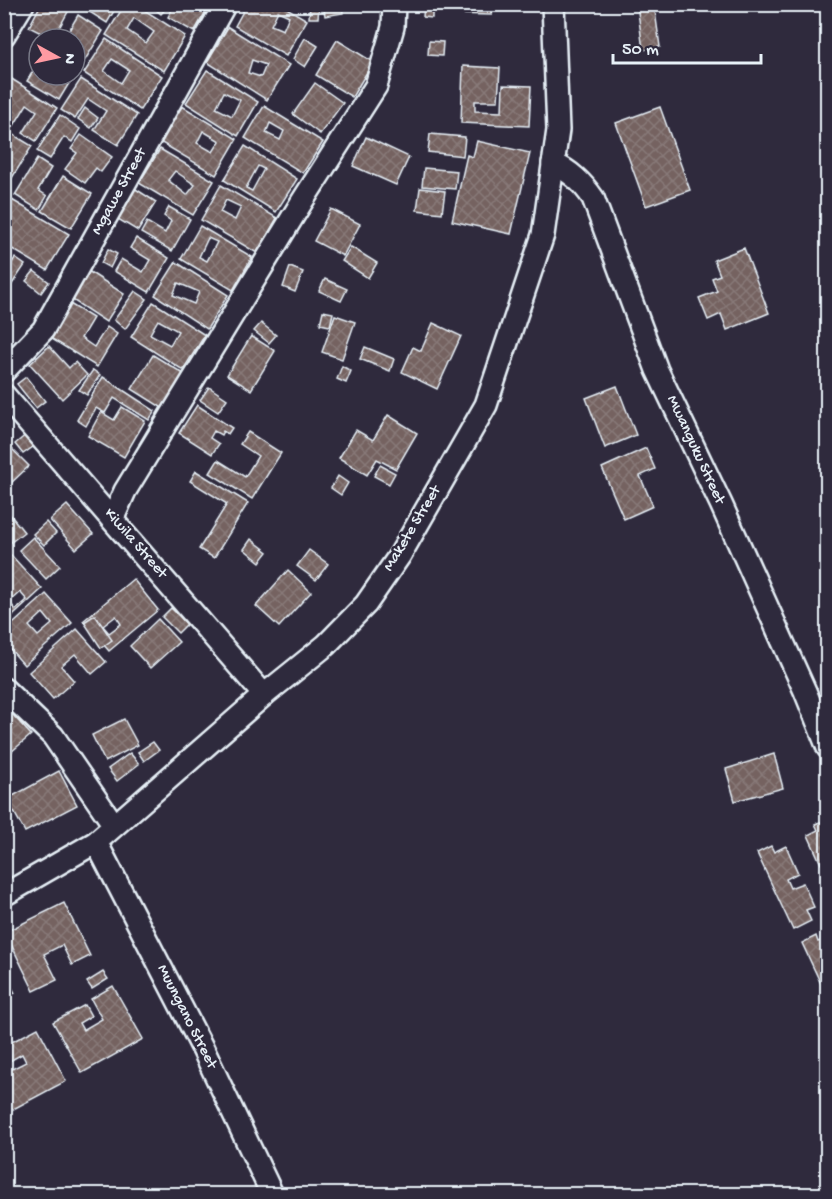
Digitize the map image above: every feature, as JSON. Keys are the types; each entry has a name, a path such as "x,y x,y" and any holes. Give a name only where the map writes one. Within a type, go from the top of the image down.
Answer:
{"street":[{"path":"4,35 23,4"},
{"name":"Mgawe Street","path":"4,371 43,330 225,4"},
{"path":"113,518 125,491 376,86 393,27 394,4"},
{"name":"Makete Street","path":"4,895 96,842 264,695 326,645 366,604 399,555 486,405 543,235 558,130 554,4"},
{"name":"Mwanguku Street","path":"553,163 568,170 581,181 593,198 657,370 721,504 805,691 828,748"},
{"name":"Kiwila Street","path":"4,395 113,518 264,695"},
{"path":"4,688 53,736 114,825"},
{"name":"Muungano Street","path":"96,842 203,1049 272,1194"}],"building":[{"path":"41,4 64,4 70,8 60,27 29,27"},
{"path":"77,4 118,4 107,23"},
{"path":"125,4 135,4 185,36 164,71 106,35","holes":["134,18 154,32 146,43 127,30"]},
{"path":"149,4 169,4 169,5 161,14"},
{"path":"175,4 210,4 194,32 168,17"},
{"path":"247,4 280,4 307,20 286,56 235,26","holes":["278,11 289,16 283,30 271,25"]},
{"path":"310,4 319,4 318,18 309,18"},
{"path":"323,4 342,4 343,13 325,16"},
{"path":"424,4 432,4 432,18 423,17"},
{"path":"453,4 492,4 492,15 453,14"},
{"path":"637,4 654,4 660,47 643,50"},
{"path":"78,15 103,31 87,57 87,27 71,27"},
{"path":"228,27 289,65 267,100 207,62","holes":["252,60 266,65 261,77 248,73"]},
{"path":"305,38 318,46 305,67 293,59"},
{"path":"106,39 162,76 140,110 87,75 87,68","holes":["112,59 129,70 121,83 104,71"]},
{"path":"337,40 373,62 352,97 316,75"},
{"path":"429,41 443,42 442,56 428,55"},
{"path":"463,66 500,68 498,101 475,101 475,111 502,112 503,85 531,86 529,126 461,123"},
{"path":"207,70 258,102 238,136 186,103","holes":["224,92 240,100 232,116 216,108"]},
{"path":"4,74 57,108 36,141 23,133 37,111 27,104 13,127 4,122"},
{"path":"87,83 137,115 118,145 94,130 106,111 88,99 75,119 61,110 76,87 87,87"},
{"path":"315,83 343,103 320,134 293,114"},
{"path":"37,87 67,87 59,100"},
{"path":"182,106 237,139 216,175 160,142","holes":["203,131 220,141 213,152 197,143"]},
{"path":"264,106 323,142 303,173 245,138","holes":["270,123 284,131 280,140 266,133"]},
{"path":"660,107 690,190 646,206 616,123"},
{"path":"85,108 98,118 91,128 78,119"},
{"path":"60,115 80,129 72,142 64,137 50,159 37,151"},
{"path":"4,129 32,146 10,181 4,178 4,158 7,159 11,149 4,146"},
{"path":"430,134 465,137 463,156 428,152"},
{"path":"81,135 112,157 101,172 96,168 85,183 65,169 77,153 71,149"},
{"path":"366,137 409,157 396,185 353,166"},
{"path":"477,141 530,153 511,234 452,221 467,155 473,157"},
{"path":"245,146 297,179 276,212 224,180","holes":["258,166 264,169 252,191 246,188"]},
{"path":"160,149 214,181 193,215 139,183","holes":["175,171 195,185 187,195 168,180"]},
{"path":"37,159 51,168 38,190 47,196 39,210 15,195"},
{"path":"424,168 457,171 455,189 422,186"},
{"path":"63,176 92,194 71,228 42,211"},
{"path":"221,185 277,218 257,253 201,220","holes":["226,200 241,207 235,220 220,212"]},
{"path":"131,186 156,202 138,231 113,216"},
{"path":"420,188 445,191 442,213 417,210"},
{"path":"12,200 69,234 47,270 4,244 4,213"},
{"path":"169,207 190,219 172,251 141,233 147,222 165,233 171,221 164,216"},
{"path":"331,209 360,224 343,256 314,241"},
{"path":"200,226 252,257 233,290 181,259","holes":["208,238 217,242 207,261 199,257"]},
{"path":"136,238 169,258 149,292 114,271 121,259 143,272 150,260 130,248"},
{"path":"351,247 377,263 368,278 342,261"},
{"path":"744,248 769,313 727,330 721,314 708,320 699,298 717,291 712,278 720,275 714,260"},
{"path":"108,249 117,254 110,268 101,263"},
{"path":"15,258 25,265 4,296 4,274"},
{"path":"176,262 228,295 207,329 155,295","holes":["178,283 199,292 194,304 173,295"]},
{"path":"290,267 303,272 295,292 283,287"},
{"path":"85,269 124,294 106,322 68,297"},
{"path":"34,271 49,282 41,293 26,281"},
{"path":"325,279 347,289 341,301 319,291"},
{"path":"135,291 147,299 125,329 114,320"},
{"path":"65,301 93,318 81,338 94,347 107,327 117,334 97,367 44,334"},
{"path":"153,302 205,335 183,370 131,337","holes":["158,320 178,331 170,345 150,334"]},
{"path":"323,311 333,313 330,326 320,324"},
{"path":"335,315 355,322 342,359 322,352"},
{"path":"261,323 276,335 269,343 254,331"},
{"path":"433,323 461,336 437,389 402,372 413,347 421,351"},
{"path":"251,336 275,351 251,390 227,375"},
{"path":"49,346 69,368 75,362 87,375 62,399 30,364"},
{"path":"365,347 394,359 390,371 360,359"},
{"path":"153,355 189,377 146,448 139,444 161,407 132,389"},
{"path":"342,366 351,371 346,383 337,379"},
{"path":"93,370 100,375 87,395 79,390"},
{"path":"26,377 45,401 36,408 17,384"},
{"path":"103,377 155,411 149,420 114,398 105,413 96,408 86,426 77,420"},
{"path":"617,386 636,435 605,448 586,398"},
{"path":"209,387 227,399 218,412 200,400"},
{"path":"197,405 232,428 228,434 223,431 221,435 214,431 210,438 219,444 212,454 179,433"},
{"path":"122,407 145,421 124,457 88,436 101,412 114,420"},
{"path":"388,415 417,433 396,469 377,459 367,475 339,458 356,430 373,440"},
{"path":"248,432 281,453 252,499 210,473 218,460 245,477 258,456 240,444"},
{"path":"28,433 37,444 23,454 15,444"},
{"path":"4,441 29,466 10,484 4,479"},
{"path":"646,448 655,469 640,476 653,506 624,519 602,468"},
{"path":"380,465 395,473 389,484 374,476"},
{"path":"196,471 248,503 214,558 199,549 227,504 190,481"},
{"path":"338,476 348,483 341,495 331,488"},
{"path":"67,505 93,534 76,549 50,520"},
{"path":"4,507 24,532 10,543 4,536"},
{"path":"46,522 56,533 44,545 33,534"},
{"path":"33,537 60,566 46,579 19,550"},
{"path":"251,539 268,552 260,562 244,549"},
{"path":"309,550 328,564 316,580 297,566"},
{"path":"11,555 42,589 4,624 4,561","holes":["20,592 27,600 16,610 9,602"]},
{"path":"288,570 311,592 279,627 256,606"},
{"path":"133,579 158,610 109,651 83,621","holes":["116,616 121,624 109,633 103,626"]},
{"path":"46,594 72,623 24,665 4,642 4,632","holes":["43,613 52,624 38,636 29,626"]},
{"path":"171,608 187,624 178,633 162,617"},
{"path":"95,615 112,640 101,648 84,622"},
{"path":"158,619 179,642 150,668 130,646"},
{"path":"77,629 106,662 92,674 75,654 61,666 74,681 53,699 29,672"},
{"path":"12,714 31,735 4,758 4,720"},
{"path":"124,719 138,745 105,762 92,735"},
{"path":"153,742 159,750 144,761 138,752"},
{"path":"130,753 139,764 117,781 108,769"},
{"path":"774,754 783,788 735,801 726,769"},
{"path":"59,771 77,805 25,832 7,799"},
{"path":"828,819 828,861 821,864 808,835 818,830 815,824"},
{"path":"771,846 774,852 786,846 798,873 786,879 790,888 803,883 814,907 806,910 811,921 793,930 757,853"},
{"path":"64,903 90,956 72,965 62,945 44,954 57,980 34,991 5,932"},
{"path":"816,936 818,942 828,938 828,999 802,943"},
{"path":"103,972 108,979 92,989 87,982"},
{"path":"4,973 15,993 4,999"},
{"path":"113,986 143,1039 82,1073 53,1022 85,1005 91,1016 79,1023 83,1030 102,1019 91,999"},
{"path":"38,1028 66,1081 4,1114 4,1046","holes":["22,1054 26,1062 10,1070 6,1063"]}]}
